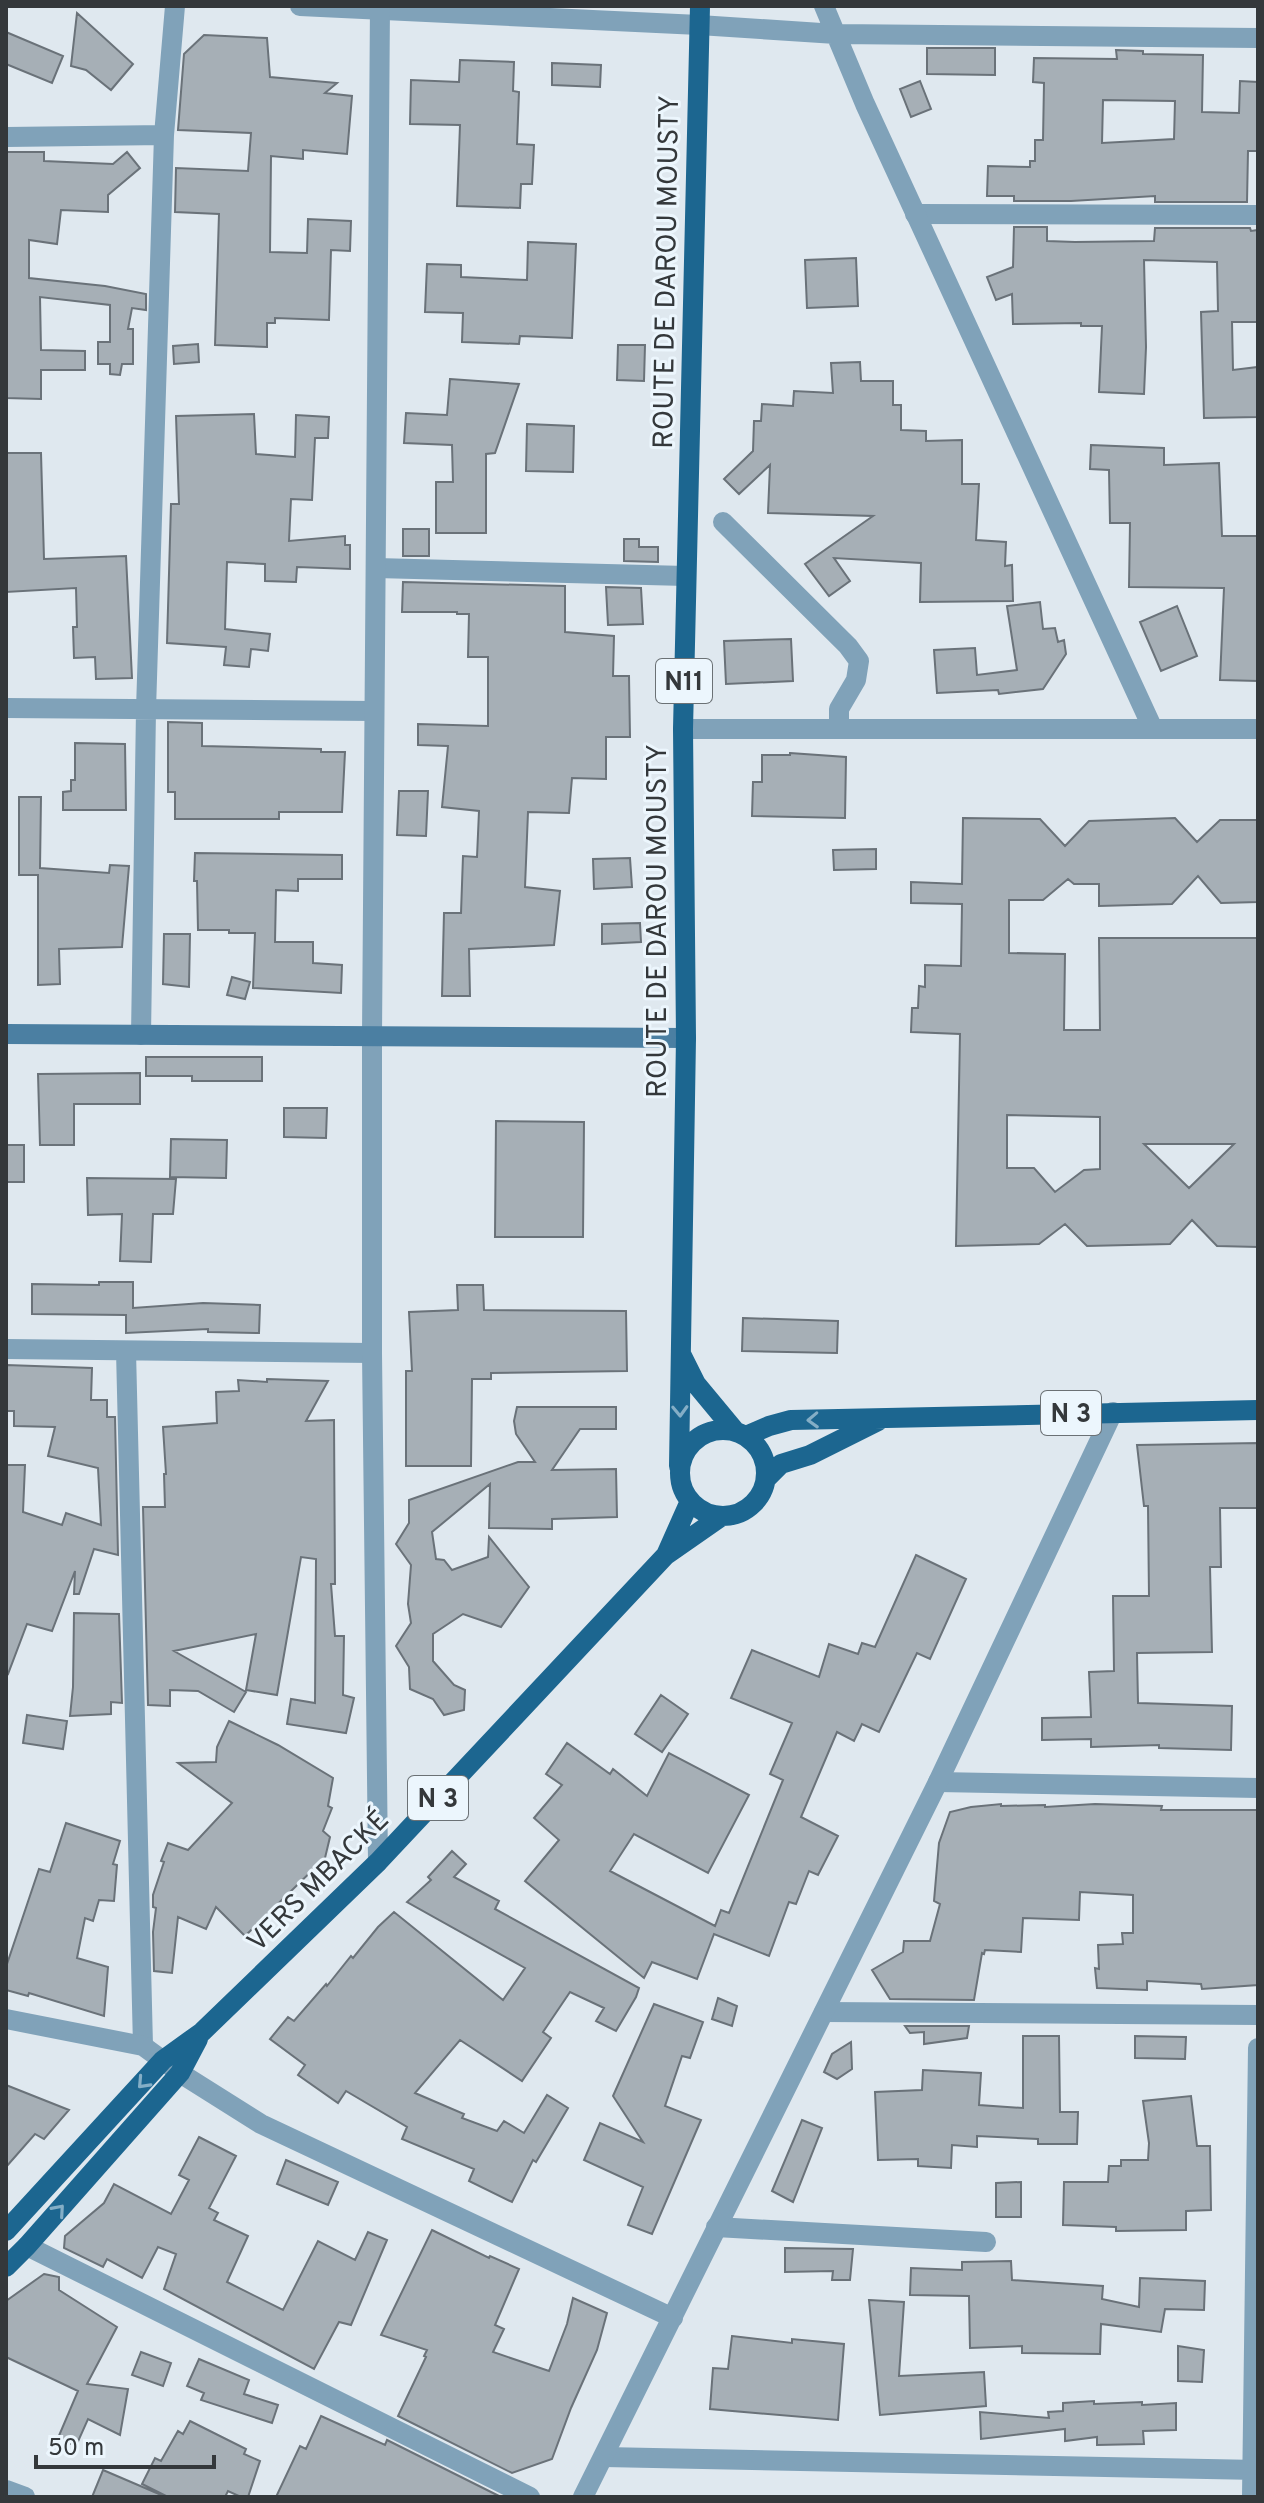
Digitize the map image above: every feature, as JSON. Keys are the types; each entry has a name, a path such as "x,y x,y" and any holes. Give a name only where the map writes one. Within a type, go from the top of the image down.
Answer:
{"main road":[{"name":"ROUTE DE DAROU MOUSTY","path":"679,1466 686,1038 683,729 700,16"},
{"path":"6,1034 686,1038"},
{"path":"682,1356 696,1384 762,1455 766,1479 755,1501 736,1514 722,1516 699,1509 683,1491 679,1466 689,1444 710,1431 740,1434"},
{"name":"N 3","path":"740,1434 791,1420 1258,1410"},
{"name":"N 3","path":"766,1479 781,1464 810,1455 883,1419"},
{"name":"VERS MBACKÉ","path":"666,1555 690,1501"},
{"name":"VERS MBACKÉ","path":"6,2267 27,2246 202,2032 378,1862 666,1555 722,1516"},
{"name":"VERS MBACKÉ","path":"6,2231 172,2067"}],"street":[{"path":"141,1035 146,710 164,135 175,6"},
{"path":"300,6 700,16 836,34 1258,38"},
{"path":"824,6 915,214 1153,729"},
{"path":"378,1862 372,1036 380,8"},
{"path":"6,137 164,135"},
{"path":"915,214 1258,215"},
{"path":"723,522 848,646 859,661 856,680 839,709 839,729"},
{"path":"376,568 686,576"},
{"path":"6,708 374,711"},
{"path":"683,729 1258,729"},
{"path":"6,1349 372,1353"},
{"path":"126,1351 143,2046"},
{"path":"583,2497 938,1782 1113,1412"},
{"path":"938,1782 1258,1788"},
{"path":"824,2012 1258,2015"},
{"path":"6,2019 143,2046 261,2124 673,2318"},
{"path":"1252,2497 1255,2470 1258,2048"},
{"path":"716,2227 986,2242"},
{"path":"27,2246 530,2497"},
{"path":"604,2457 1255,2470"},
{"path":"6,2490 25,2497"}],"building":[{"path":"77,13 133,64 111,90 86,70 71,66"},
{"path":"6,32 63,56 52,83 6,64"},
{"path":"204,35 267,38 270,77 337,83 325,93 352,96 347,154 303,150 303,159 271,156 270,252 307,253 308,219 351,221 350,251 331,250 329,320 275,318 275,323 267,323 267,347 215,345 219,214 175,212 176,168 248,171 251,133 178,130 184,54"},
{"path":"927,48 995,48 995,75 927,74"},
{"path":"1116,50 1143,51 1143,54 1203,55 1202,112 1239,113 1240,81 1258,82 1258,151 1248,151 1247,202 1155,202 1155,196 1014,201 1014,196 987,196 988,166 1030,167 1030,161 1035,161 1035,140 1043,140 1044,83 1033,82 1034,58 1117,59","holes":["1103,100 1175,101 1174,139 1102,143"]},
{"path":"460,60 514,62 513,91 519,92 517,144 534,145 532,184 521,184 520,208 457,206 460,125 410,124 411,80 459,82"},
{"path":"552,63 601,65 600,87 552,85"},
{"path":"920,81 931,109 911,117 900,89"},
{"path":"6,152 44,152 44,161 113,164 127,152 140,168 108,195 108,212 61,210 57,244 29,240 29,278 146,294 146,310 132,308 128,329 133,329 133,364 122,364 120,375 110,374 110,364 98,364 98,342 110,342 110,305 40,297 41,350 85,351 85,370 41,370 41,399 6,398"},
{"path":"1014,227 1047,227 1047,241 1075,242 1154,241 1155,228 1258,230 1258,322 1232,322 1233,370 1258,367 1258,417 1204,418 1201,312 1218,311 1217,262 1144,260 1144,394 1099,392 1102,326 1081,326 1081,323 1013,324 1012,294 996,300 987,277 1013,267"},
{"path":"528,242 576,244 572,338 520,336 519,344 462,342 463,313 425,312 427,264 461,265 461,277 527,280"},
{"path":"856,258 858,306 807,308 805,260"},
{"path":"198,344 199,362 174,364 173,346"},
{"path":"618,345 645,345 644,381 617,380"},
{"path":"860,362 861,381 893,381 893,405 901,405 901,430 926,431 926,441 962,440 962,484 979,484 976,540 1006,542 1005,566 1012,565 1013,601 920,602 921,563 834,558 850,581 829,596 805,564 873,516 768,513 770,465 739,494 724,479 753,451 754,421 761,421 762,404 793,406 794,391 833,393 831,363"},
{"path":"450,379 519,384 495,453 486,454 486,533 436,533 436,482 453,482 452,445 404,443 406,413 447,415"},
{"path":"254,414 256,454 295,457 296,415 329,417 328,438 315,438 312,500 291,499 289,541 345,536 345,545 350,545 350,569 297,567 296,582 265,581 265,564 227,562 225,629 270,634 268,651 251,649 249,667 224,665 226,647 167,643 171,504 179,504 176,416"},
{"path":"527,424 574,426 573,472 526,471"},
{"path":"1091,445 1164,448 1164,465 1219,463 1222,536 1258,536 1258,681 1220,680 1224,588 1129,587 1130,523 1110,523 1109,470 1090,469"},
{"path":"6,453 41,453 44,559 126,556 132,678 96,679 95,657 74,658 76,588 6,592"},
{"path":"403,529 429,529 429,556 403,556"},
{"path":"624,539 639,539 639,547 658,547 658,562 624,561"},
{"path":"403,582 565,586 565,632 614,636 613,676 629,676 630,737 606,737 606,779 572,778 569,813 528,812 525,887 560,891 554,945 469,949 470,996 442,996 444,913 461,913 463,856 477,857 479,811 442,807 448,746 418,745 418,724 488,726 488,657 468,657 469,614 402,612"},
{"path":"606,587 641,588 643,624 608,625"},
{"path":"1040,602 1043,629 1055,628 1058,642 1064,640 1066,654 1043,689 999,694 998,690 937,693 934,650 975,648 977,675 1017,670 1007,606"},
{"path":"1177,606 1197,656 1161,671 1140,622"},
{"path":"791,639 793,681 726,684 724,641"},
{"path":"168,722 202,723 202,746 345,752 342,812 279,812 279,819 175,819 175,792 168,792"},
{"path":"75,743 125,744 126,810 63,810 63,792 71,791 71,780 75,780"},
{"path":"790,753 846,757 845,818 752,816 753,782 762,782 762,755"},
{"path":"399,791 428,791 426,836 397,835"},
{"path":"19,797 41,797 40,868 109,873 110,865 129,866 122,947 59,949 60,984 38,985 38,875 19,875"},
{"path":"963,818 1040,819 1065,846 1089,821 1175,818 1197,842 1220,820 1258,820 1258,902 1221,903 1198,876 1172,904 1099,906 1099,884 1074,884 1068,879 1043,900 1009,900 1009,953 1065,954 1064,1030 1100,1030 1099,938 1258,938 1258,1247 1217,1246 1192,1220 1170,1244 1087,1246 1065,1224 1039,1244 956,1246 960,1034 911,1032 912,1008 918,1008 919,986 925,987 925,965 961,966 962,904 911,903 911,882 962,884","holes":["1007,1115 1100,1117 1100,1169 1084,1170 1055,1192 1034,1168 1007,1168","1144,1144 1234,1144 1189,1188"]},
{"path":"876,849 876,869 834,870 833,850"},
{"path":"195,853 342,855 342,879 298,879 298,891 276,890 275,942 313,942 313,963 342,965 341,993 253,988 255,933 198,930"},
{"path":"630,858 632,887 594,889 593,859"},
{"path":"640,923 641,942 602,944 602,924"},
{"path":"164,934 190,934 189,987 163,984"},
{"path":"232,977 250,982 245,999 227,995"},
{"path":"146,1057 262,1057 262,1081 192,1081 192,1076 146,1076"},
{"path":"140,1073 140,1104 74,1104 74,1145 40,1145 38,1074"},
{"path":"284,1108 327,1108 326,1138 284,1137"},
{"path":"496,1121 584,1122 583,1237 495,1237"},
{"path":"171,1139 227,1140 226,1178 170,1177"},
{"path":"6,1145 24,1145 24,1182 6,1182"},
{"path":"87,1178 176,1179 173,1214 153,1214 151,1262 120,1261 122,1214 88,1215"},
{"path":"99,1282 133,1282 133,1308 203,1303 260,1305 259,1333 208,1332 208,1329 126,1333 126,1315 32,1314 32,1284 99,1285"},
{"path":"457,1285 483,1285 484,1310 626,1311 627,1371 491,1373 491,1379 472,1379 471,1466 406,1466 406,1371 412,1371 409,1312 458,1310"},
{"path":"743,1318 838,1321 837,1353 742,1351"},
{"path":"6,1365 92,1368 91,1400 107,1400 107,1417 115,1417 118,1555 94,1549 79,1594 74,1594 75,1571 52,1631 27,1624 8,1674 6,1465 25,1465 23,1512 62,1525 66,1513 101,1525 98,1468 48,1456 55,1427 14,1426 14,1411 6,1411"},
{"path":"267,1379 328,1381 306,1421 334,1420 335,1584 331,1584 335,1636 344,1636 343,1695 354,1698 346,1733 287,1724 291,1699 315,1703 316,1559 301,1557 277,1695 246,1690 256,1634 174,1651 246,1692 234,1712 198,1691 170,1690 170,1706 148,1705 143,1507 165,1507 163,1427 217,1423 216,1392 239,1391 238,1380 267,1382"},
{"path":"517,1407 616,1407 616,1429 580,1429 552,1470 616,1469 617,1517 552,1519 552,1529 489,1528 490,1484 432,1532 436,1559 444,1560 452,1570 488,1557 489,1537 529,1587 501,1627 463,1614 433,1634 433,1661 454,1685 465,1690 464,1710 444,1715 433,1699 410,1689 409,1667 396,1646 411,1623 408,1604 411,1565 396,1544 409,1523 409,1500 518,1462 535,1462 516,1434 514,1421"},
{"path":"1258,1443 1258,1508 1220,1508 1221,1567 1210,1567 1212,1652 1137,1653 1138,1703 1232,1706 1231,1750 1159,1748 1159,1745 1091,1747 1091,1739 1042,1740 1042,1718 1091,1717 1089,1672 1114,1671 1113,1596 1149,1596 1148,1506 1144,1506 1137,1445"},
{"path":"916,1555 966,1579 930,1659 917,1653 879,1732 862,1724 854,1741 837,1732 801,1817 838,1836 818,1875 809,1871 796,1904 789,1902 769,1956 714,1934 697,1979 652,1962 644,1978 525,1881 559,1840 534,1818 562,1785 546,1774 567,1743 610,1774 613,1769 647,1796 669,1753 749,1795 708,1873 634,1834 610,1871 715,1926 721,1910 729,1913 783,1780 770,1774 792,1723 731,1698 752,1650 819,1677 829,1644 858,1654 862,1643 875,1647"},
{"path":"74,1613 119,1614 122,1703 111,1702 111,1714 70,1716"},
{"path":"661,1695 688,1714 662,1752 635,1734"},
{"path":"27,1715 67,1721 63,1749 23,1743"},
{"path":"229,1721 278,1745 333,1778 328,1806 332,1808 323,1831 330,1837 325,1858 245,1936 216,1907 206,1929 178,1917 172,1973 154,1971 156,1908 153,1907 153,1895 168,1843 188,1850 232,1803 178,1763 216,1762 217,1747"},
{"path":"1001,1804 1258,1810 1258,1985 1202,1989 1201,1984 1147,1981 1147,1990 1097,1988 1095,1968 1099,1969 1098,1945 1123,1944 1122,1933 1133,1933 1133,1895 1080,1892 1079,1920 1023,1918 1021,1952 985,1950 982,1953 974,2000 890,1999 872,1970 903,1952 904,1941 930,1941 940,1904 934,1901 939,1843 950,1812"},
{"path":"66,1823 120,1841 113,1864 117,1865 114,1901 99,1900 93,1921 85,1918 77,1958 108,1967 104,2016 29,1993 28,1996 6,1990 6,1967 39,1869 50,1872"},
{"path":"452,1851 466,1864 454,1877 499,1901 495,1909 639,1988 616,2031 596,2021 604,2008 570,1992 543,2032 551,2038 522,2081 460,2040 415,2093 464,2114 462,2118 497,2131 504,2121 524,2133 547,2095 568,2108 536,2162 533,2160 512,2202 469,2181 474,2169 402,2139 407,2127 346,2091 338,2103 298,2075 305,2065 270,2039 288,2017 294,2021 394,1912 503,2000 525,1968 407,1902 431,1880 428,1877"},
{"path":"718,1998 737,2006 732,2026 712,2019"},
{"path":"654,2004 703,2022 690,2058 682,2056 665,2106 701,2120 652,2234 628,2225 643,2187 584,2160 600,2123 643,2142 613,2096"},
{"path":"905,2026 969,2026 967,2038 924,2044 924,2032 910,2033"},
{"path":"1023,2036 1059,2036 1060,2112 1078,2112 1077,2144 1038,2144 1038,2139 977,2136 977,2147 952,2145 951,2168 918,2166 918,2159 878,2160 875,2092 922,2090 923,2070 981,2073 979,2105 1023,2108"},
{"path":"1135,2036 1186,2037 1185,2059 1135,2058"},
{"path":"851,2042 852,2069 837,2079 824,2072 832,2054"},
{"path":"6,2085 69,2110 44,2139 35,2134 6,2167"},
{"path":"1191,2096 1197,2146 1210,2146 1211,2210 1186,2211 1186,2230 1116,2231 1116,2227 1063,2225 1064,2182 1108,2182 1109,2166 1121,2166 1121,2160 1148,2160 1149,2143 1143,2101"},
{"path":"802,2120 822,2128 793,2202 772,2191"},
{"path":"199,2137 236,2156 209,2208 218,2213 214,2220 248,2236 227,2282 283,2310 318,2241 355,2260 368,2232 387,2240 351,2325 339,2322 314,2369 164,2289 176,2254 158,2247 142,2278 107,2259 103,2267 64,2248 65,2236 104,2203 114,2184 171,2214 189,2180 179,2175"},
{"path":"286,2160 338,2182 328,2205 277,2184"},
{"path":"1021,2182 1021,2217 996,2217 996,2183"},
{"path":"432,2230 519,2269 495,2325 504,2329 493,2352 549,2371 567,2324 573,2298 607,2313 597,2350 552,2459 512,2473 398,2416 427,2350 381,2335"},
{"path":"785,2248 853,2249 850,2280 832,2280 833,2271 785,2272"},
{"path":"1011,2261 1012,2280 1103,2286 1102,2299 1139,2307 1140,2278 1205,2281 1204,2310 1165,2309 1161,2332 1101,2324 1100,2354 1022,2353 1022,2346 970,2348 969,2296 910,2295 911,2268 962,2270 962,2262"},
{"path":"44,2274 59,2277 59,2290 117,2327 87,2384 128,2389 120,2435 88,2419 76,2446 58,2438 78,2391 6,2357 6,2301"},
{"path":"869,2300 904,2302 899,2376 984,2372 986,2406 880,2415"},
{"path":"732,2336 792,2343 792,2339 844,2344 838,2420 710,2409 713,2368 728,2369"},
{"path":"1178,2346 1204,2350 1202,2382 1178,2381"},
{"path":"141,2352 171,2363 163,2386 132,2375"},
{"path":"199,2359 249,2380 244,2394 278,2405 272,2423 201,2400 204,2393 187,2386"},
{"path":"1094,2401 1094,2404 1176,2403 1176,2430 1143,2431 1144,2444 1097,2445 1097,2437 1065,2441 1065,2429 981,2439 980,2412 1049,2418 1048,2412 1063,2411 1063,2403"},
{"path":"321,2416 385,2445 387,2440 501,2497 276,2497 300,2446 306,2449"},
{"path":"190,2421 246,2449 244,2454 260,2461 248,2497 228,2491 225,2497 168,2497 142,2484 155,2458 161,2461 178,2431 183,2434"},
{"path":"103,2470 166,2497 92,2497"}]}
